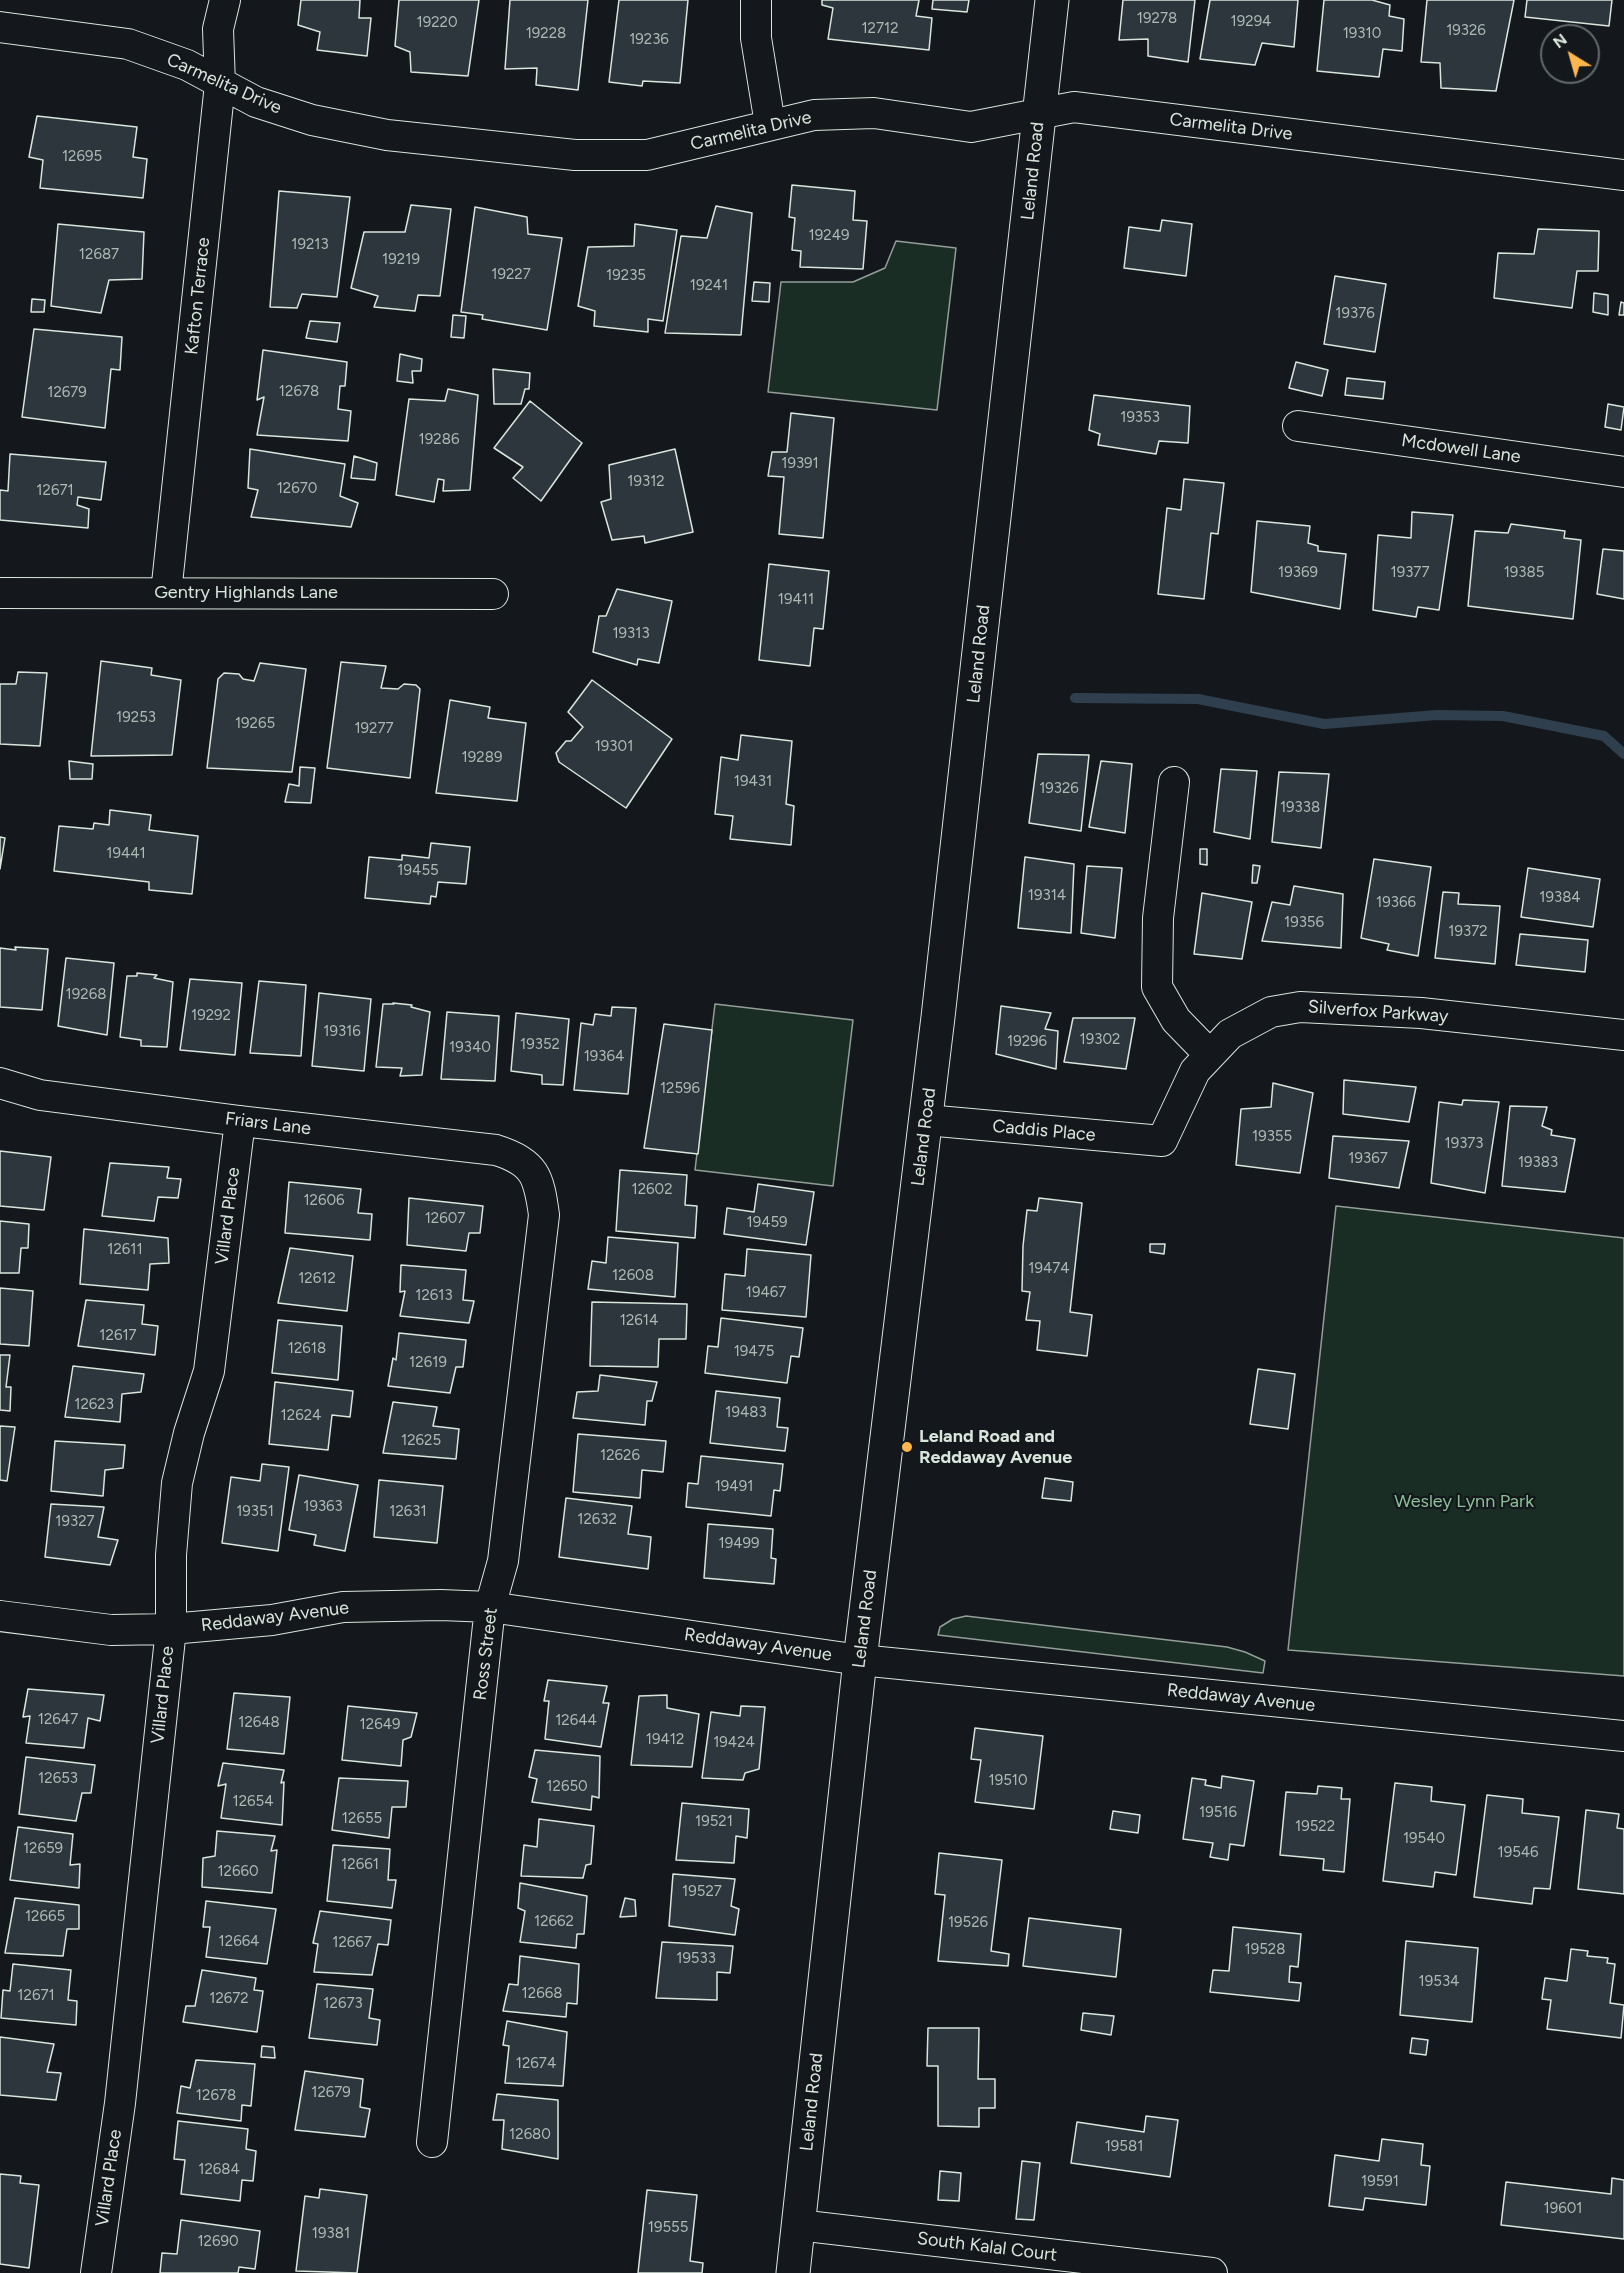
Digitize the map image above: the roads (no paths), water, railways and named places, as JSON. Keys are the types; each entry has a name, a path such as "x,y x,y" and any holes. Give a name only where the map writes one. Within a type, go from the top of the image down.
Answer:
{"street":[{"name":"Kafton Terrace","path":"166,593 220,84 219,29 225,0"},
{"path":"756,0 756,38 771,124"},
{"name":"Leland Road","path":"793,2273 860,1660 926,1120 1052,0"},
{"name":"Carmelita Drive","path":"0,27 128,44 187,65 256,102 312,120 387,135 575,154 647,154 814,115 874,113 971,127 1074,107 1624,175"},
{"name":"Mcdowell Lane","path":"1298,426 1624,472"},
{"name":"Gentry Highlands Lane","path":"0,593 493,594"},
{"path":"1174,782 1158,918 1157,987 1176,1020 1210,1055"},
{"name":"Silverfox Parkway","path":"1162,1141 1195,1071 1230,1034 1271,1012 1300,1007 1421,1013 1624,1035"},
{"name":"Friars Lane","path":"0,1083 40,1095 496,1150 515,1156 532,1170"},
{"name":"Villard Place","path":"96,2273 120,2103 171,1629 171,1555 177,1483 189,1433 209,1371 240,1120"},
{"name":"Caddis Place","path":"926,1120 1162,1141"},
{"name":"Ross Street","path":"432,2142 490,1607 504,1561 544,1215 541,1190 532,1170"},
{"name":"Reddaway Avenue","path":"0,1616 111,1630 171,1629 272,1620 343,1607 431,1605 490,1607 860,1660 1624,1736"},
{"name":"South Kalal Court","path":"798,2225 1212,2273"}],"waterway":[{"path":"1075,698 1198,699 1324,724 1437,715 1503,716 1604,736 1624,754"}],"place":[{"name":"Leland Road and Reddaway Avenue","path":"907,1447"}],"park label":[{"name":"Wesley Lynn Park","path":"1464,1502"}]}
